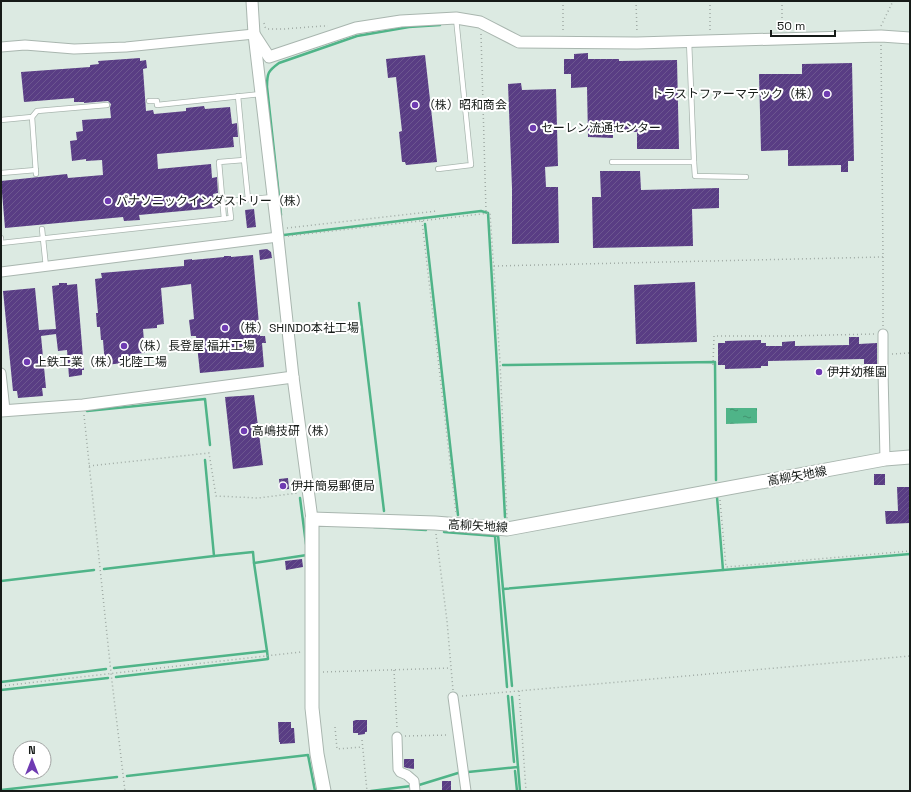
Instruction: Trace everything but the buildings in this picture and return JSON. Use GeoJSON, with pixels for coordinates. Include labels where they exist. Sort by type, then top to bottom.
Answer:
{"type":"FeatureCollection","features":[{"type":"Feature","properties":{"kind":"main road","name":"高柳矢地線"},"geometry":{"type":"LineString","coordinates":[[312,519],[435,523],[507,529],[885,459],[910,457]]}},
{"type":"Feature","properties":{"kind":"main road"},"geometry":{"type":"LineString","coordinates":[[312,519],[312,708],[317,754],[324,791]]}},
{"type":"Feature","properties":{"kind":"street"},"geometry":{"type":"LineString","coordinates":[[252,1],[254,34],[293,377],[312,519]]}},
{"type":"Feature","properties":{"kind":"street"},"geometry":{"type":"LineString","coordinates":[[254,34],[269,57],[356,28],[401,21],[456,18],[480,22],[519,42],[637,43],[881,36],[910,38]]}},
{"type":"Feature","properties":{"kind":"street"},"geometry":{"type":"LineString","coordinates":[[1,47],[25,45],[74,49],[126,48],[254,34]]}},
{"type":"Feature","properties":{"kind":"street"},"geometry":{"type":"LineString","coordinates":[[1,272],[46,267],[277,233]]}},
{"type":"Feature","properties":{"kind":"street"},"geometry":{"type":"LineString","coordinates":[[883,334],[885,459]]}},
{"type":"Feature","properties":{"kind":"street"},"geometry":{"type":"LineString","coordinates":[[1,373],[3,411],[83,405],[293,377]]}},
{"type":"Feature","properties":{"kind":"street"},"geometry":{"type":"LineString","coordinates":[[453,697],[466,791]]}},
{"type":"Feature","properties":{"kind":"street"},"geometry":{"type":"LineString","coordinates":[[397,736],[398,769],[414,781],[415,791]]}},
{"type":"Feature","properties":{"kind":"lane"},"geometry":{"type":"LineString","coordinates":[[438,169],[471,165],[456,18]]}},
{"type":"Feature","properties":{"kind":"lane"},"geometry":{"type":"LineString","coordinates":[[689,41],[695,176],[746,177]]}},
{"type":"Feature","properties":{"kind":"lane"},"geometry":{"type":"LineString","coordinates":[[149,101],[157,100],[157,105],[261,94]]}},
{"type":"Feature","properties":{"kind":"lane"},"geometry":{"type":"LineString","coordinates":[[238,96],[248,200]]}},
{"type":"Feature","properties":{"kind":"lane"},"geometry":{"type":"LineString","coordinates":[[1,173],[36,172],[32,117],[37,111],[107,105]]}},
{"type":"Feature","properties":{"kind":"lane"},"geometry":{"type":"LineString","coordinates":[[1,120],[32,117]]}},
{"type":"Feature","properties":{"kind":"lane"},"geometry":{"type":"LineString","coordinates":[[224,219],[219,162],[244,160]]}},
{"type":"Feature","properties":{"kind":"lane"},"geometry":{"type":"LineString","coordinates":[[612,162],[694,162]]}},
{"type":"Feature","properties":{"kind":"lane"},"geometry":{"type":"LineString","coordinates":[[1,238],[2,244],[231,218],[229,201],[273,197]]}},
{"type":"Feature","properties":{"kind":"lane"},"geometry":{"type":"LineString","coordinates":[[42,229],[46,267]]}},
{"type":"Feature","properties":{"kind":"path"},"geometry":{"type":"LineString","coordinates":[[563,1],[563,43]]}},
{"type":"Feature","properties":{"kind":"path"},"geometry":{"type":"LineString","coordinates":[[636,1],[637,43]]}},
{"type":"Feature","properties":{"kind":"path"},"geometry":{"type":"LineString","coordinates":[[710,1],[710,41]]}},
{"type":"Feature","properties":{"kind":"path"},"geometry":{"type":"LineString","coordinates":[[782,1],[782,39]]}},
{"type":"Feature","properties":{"kind":"path"},"geometry":{"type":"LineString","coordinates":[[713,365],[714,336],[883,334],[884,258],[881,26],[892,1]]}},
{"type":"Feature","properties":{"kind":"path"},"geometry":{"type":"LineString","coordinates":[[263,22],[267,29],[329,26]]}},
{"type":"Feature","properties":{"kind":"path"},"geometry":{"type":"LineString","coordinates":[[480,22],[486,211]]}},
{"type":"Feature","properties":{"kind":"path"},"geometry":{"type":"LineString","coordinates":[[277,233],[437,211]]}},
{"type":"Feature","properties":{"kind":"path"},"geometry":{"type":"LineString","coordinates":[[277,233],[422,221],[490,213],[500,362],[507,529]]}},
{"type":"Feature","properties":{"kind":"path"},"geometry":{"type":"LineString","coordinates":[[422,221],[457,525]]}},
{"type":"Feature","properties":{"kind":"path"},"geometry":{"type":"LineString","coordinates":[[494,266],[884,258]]}},
{"type":"Feature","properties":{"kind":"path"},"geometry":{"type":"LineString","coordinates":[[883,354],[910,353]]}},
{"type":"Feature","properties":{"kind":"path"},"geometry":{"type":"LineString","coordinates":[[83,405],[125,791]]}},
{"type":"Feature","properties":{"kind":"path"},"geometry":{"type":"LineString","coordinates":[[89,466],[209,454],[216,496],[258,498],[309,492]]}},
{"type":"Feature","properties":{"kind":"path"},"geometry":{"type":"LineString","coordinates":[[719,490],[726,567],[910,551]]}},
{"type":"Feature","properties":{"kind":"path"},"geometry":{"type":"LineString","coordinates":[[435,523],[447,621],[453,697],[910,656]]}},
{"type":"Feature","properties":{"kind":"path"},"geometry":{"type":"LineString","coordinates":[[1,686],[312,651]]}},
{"type":"Feature","properties":{"kind":"path"},"geometry":{"type":"LineString","coordinates":[[312,673],[451,668]]}},
{"type":"Feature","properties":{"kind":"path"},"geometry":{"type":"LineString","coordinates":[[394,670],[397,736],[458,735]]}},
{"type":"Feature","properties":{"kind":"path"},"geometry":{"type":"LineString","coordinates":[[519,691],[526,791]]}},
{"type":"Feature","properties":{"kind":"path"},"geometry":{"type":"LineString","coordinates":[[335,727],[337,749],[362,747]]}},
{"type":"Feature","properties":{"kind":"path"},"geometry":{"type":"LineString","coordinates":[[362,740],[367,791]]}},
{"type":"Feature","properties":{"kind":"water"},"geometry":{"type":"Polygon","coordinates":[[[726,408],[757,408],[757,423],[726,424],[726,408]]]}},
{"type":"Feature","properties":{"kind":"waterway"},"geometry":{"type":"LineString","coordinates":[[281,215],[267,87],[267,78],[270,70],[279,63],[357,36],[409,27],[440,25]]}},
{"type":"Feature","properties":{"kind":"waterway"},"geometry":{"type":"LineString","coordinates":[[424,218],[481,211],[488,213],[505,517]]}},
{"type":"Feature","properties":{"kind":"waterway"},"geometry":{"type":"LineString","coordinates":[[284,235],[424,218]]}},
{"type":"Feature","properties":{"kind":"waterway"},"geometry":{"type":"LineString","coordinates":[[425,224],[458,515]]}},
{"type":"Feature","properties":{"kind":"waterway"},"geometry":{"type":"LineString","coordinates":[[359,303],[384,511]]}},
{"type":"Feature","properties":{"kind":"waterway"},"geometry":{"type":"LineString","coordinates":[[503,365],[715,362],[716,480]]}},
{"type":"Feature","properties":{"kind":"waterway"},"geometry":{"type":"LineString","coordinates":[[87,411],[205,399],[210,445]]}},
{"type":"Feature","properties":{"kind":"waterway"},"geometry":{"type":"LineString","coordinates":[[104,569],[214,556],[205,460]]}},
{"type":"Feature","properties":{"kind":"waterway"},"geometry":{"type":"LineString","coordinates":[[717,497],[723,570]]}},
{"type":"Feature","properties":{"kind":"waterway"},"geometry":{"type":"LineString","coordinates":[[300,498],[306,544]]}},
{"type":"Feature","properties":{"kind":"waterway"},"geometry":{"type":"LineString","coordinates":[[374,527],[426,530]]}},
{"type":"Feature","properties":{"kind":"waterway"},"geometry":{"type":"LineString","coordinates":[[444,532],[498,535],[512,686]]}},
{"type":"Feature","properties":{"kind":"waterway"},"geometry":{"type":"LineString","coordinates":[[495,536],[507,687]]}},
{"type":"Feature","properties":{"kind":"waterway"},"geometry":{"type":"LineString","coordinates":[[214,556],[253,552],[254,563],[307,555]]}},
{"type":"Feature","properties":{"kind":"waterway"},"geometry":{"type":"LineString","coordinates":[[503,589],[910,554]]}},
{"type":"Feature","properties":{"kind":"waterway"},"geometry":{"type":"LineString","coordinates":[[114,668],[267,651],[254,563]]}},
{"type":"Feature","properties":{"kind":"waterway"},"geometry":{"type":"LineString","coordinates":[[1,581],[94,570]]}},
{"type":"Feature","properties":{"kind":"waterway"},"geometry":{"type":"LineString","coordinates":[[116,677],[268,659],[267,651]]}},
{"type":"Feature","properties":{"kind":"waterway"},"geometry":{"type":"LineString","coordinates":[[1,682],[106,669]]}},
{"type":"Feature","properties":{"kind":"waterway"},"geometry":{"type":"LineString","coordinates":[[1,690],[108,678]]}},
{"type":"Feature","properties":{"kind":"waterway"},"geometry":{"type":"LineString","coordinates":[[508,696],[514,762]]}},
{"type":"Feature","properties":{"kind":"waterway"},"geometry":{"type":"LineString","coordinates":[[512,697],[518,767]]}},
{"type":"Feature","properties":{"kind":"waterway"},"geometry":{"type":"LineString","coordinates":[[127,776],[308,755],[315,791]]}},
{"type":"Feature","properties":{"kind":"waterway"},"geometry":{"type":"LineString","coordinates":[[468,772],[518,767],[520,791]]}},
{"type":"Feature","properties":{"kind":"waterway"},"geometry":{"type":"LineString","coordinates":[[515,771],[517,791]]}},
{"type":"Feature","properties":{"kind":"waterway"},"geometry":{"type":"LineString","coordinates":[[419,785],[458,773]]}},
{"type":"Feature","properties":{"kind":"waterway"},"geometry":{"type":"LineString","coordinates":[[1,790],[117,777]]}},
{"type":"Feature","properties":{"kind":"waterway"},"geometry":{"type":"LineString","coordinates":[[371,791],[411,786]]}},
{"type":"Feature","properties":{"kind":"place","name":"トラストファーマテック（株）"},"geometry":{"type":"Point","coordinates":[827,94]}},
{"type":"Feature","properties":{"kind":"place","name":"（株）昭和商会"},"geometry":{"type":"Point","coordinates":[415,105]}},
{"type":"Feature","properties":{"kind":"place","name":"セーレン流通センター"},"geometry":{"type":"Point","coordinates":[533,128]}},
{"type":"Feature","properties":{"kind":"place","name":"パナソニックインダストリー（株）"},"geometry":{"type":"Point","coordinates":[108,201]}},
{"type":"Feature","properties":{"kind":"place","name":"（株）SHINDO本社工場"},"geometry":{"type":"Point","coordinates":[225,328]}},
{"type":"Feature","properties":{"kind":"place","name":"（株）長登屋 福井工場"},"geometry":{"type":"Point","coordinates":[124,346]}},
{"type":"Feature","properties":{"kind":"place","name":"上鉄工業（株）北陸工場"},"geometry":{"type":"Point","coordinates":[27,362]}},
{"type":"Feature","properties":{"kind":"place","name":"伊井幼稚園"},"geometry":{"type":"Point","coordinates":[819,372]}},
{"type":"Feature","properties":{"kind":"place","name":"高嶋技研（株）"},"geometry":{"type":"Point","coordinates":[244,431]}},
{"type":"Feature","properties":{"kind":"place","name":"伊井簡易郵便局"},"geometry":{"type":"Point","coordinates":[283,486]}}]}
